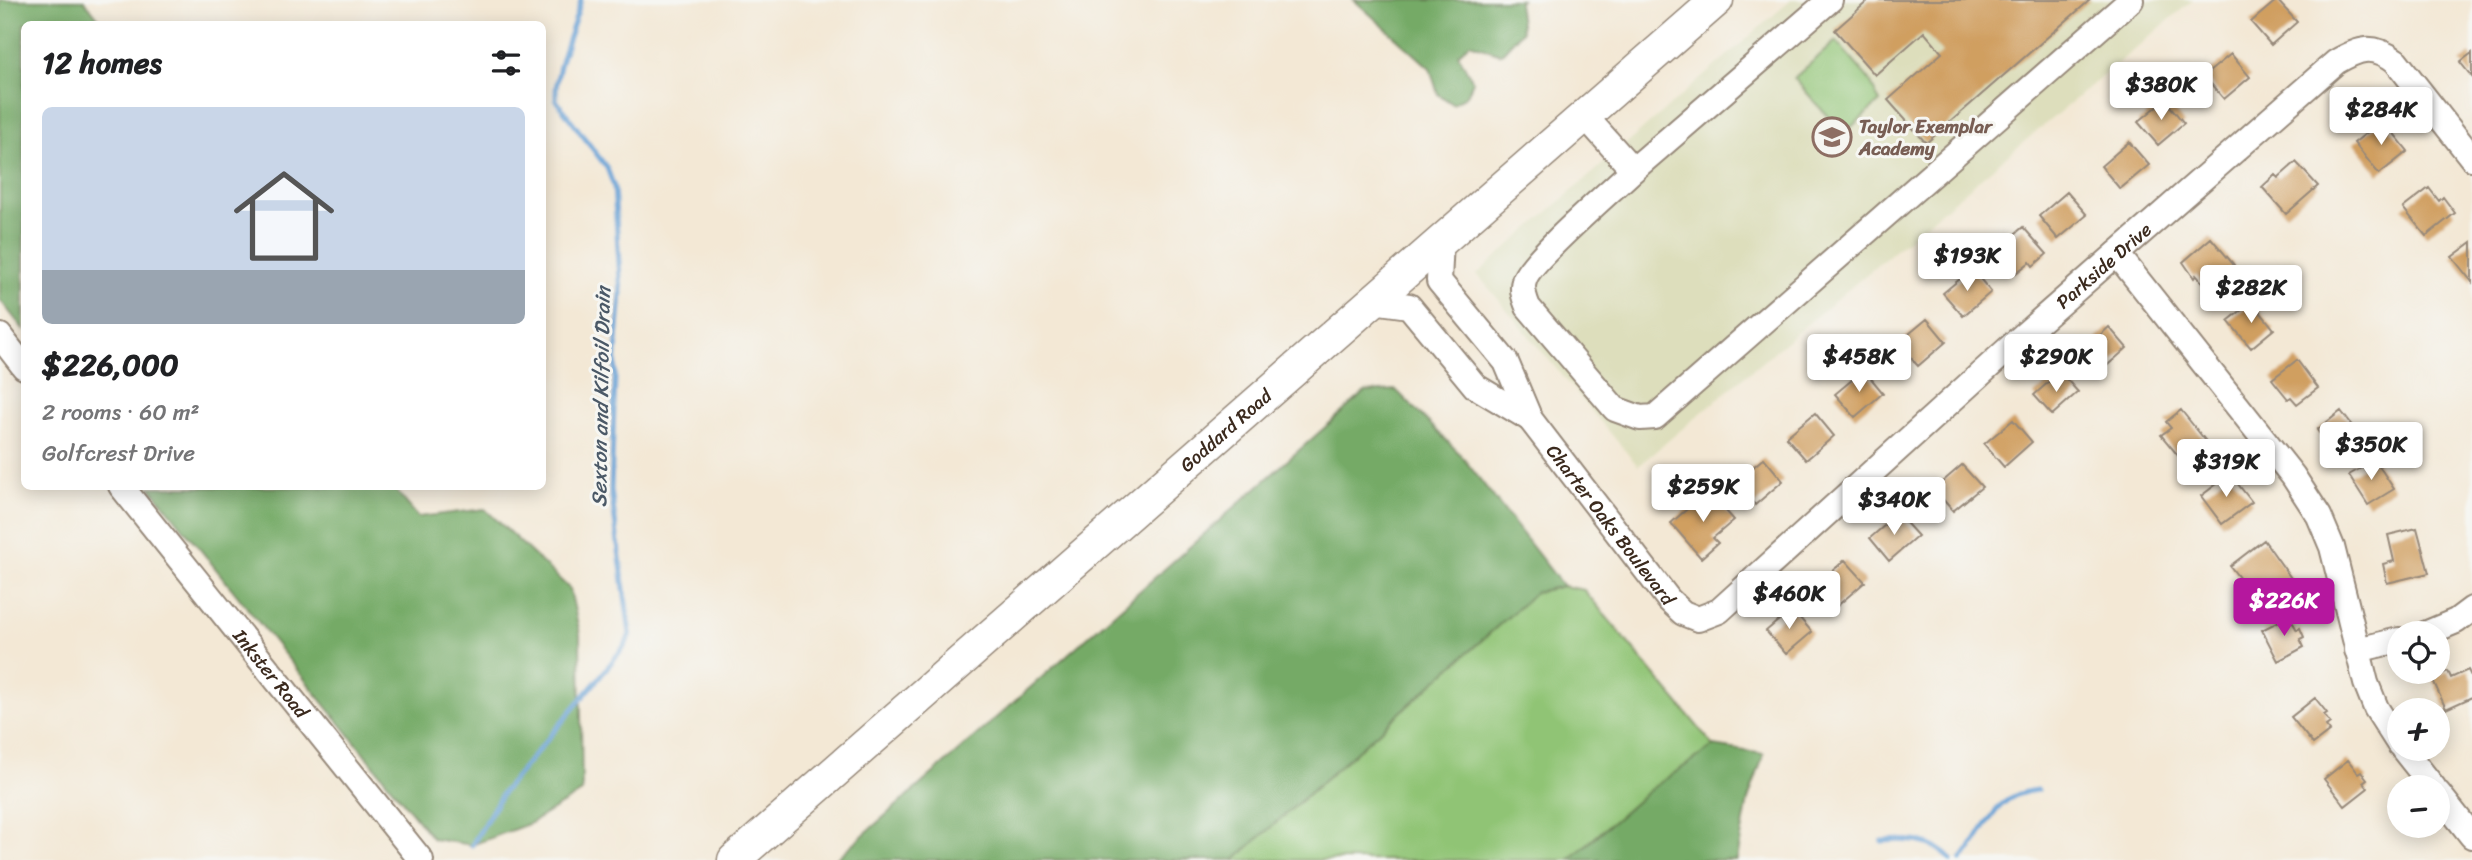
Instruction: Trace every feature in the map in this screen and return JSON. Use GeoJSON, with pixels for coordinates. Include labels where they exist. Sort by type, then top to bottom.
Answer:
{"type":"FeatureCollection","features":[{"type":"Feature","properties":{"kind":"main road","name":"Goddard Road"},"geometry":{"type":"LineString","coordinates":[[734,860],[1717,0]]}},
{"type":"Feature","properties":{"kind":"street"},"geometry":{"type":"LineString","coordinates":[[1830,0],[1633,170],[1538,260],[1524,279],[1523,294],[1528,307],[1615,410],[1640,418],[1655,416],[2131,0]]}},
{"type":"Feature","properties":{"kind":"street","name":"Parkside Drive"},"geometry":{"type":"LineString","coordinates":[[1698,619],[1719,611],[2017,341],[2336,62],[2364,49],[2386,53],[2396,61],[2472,158]]}},
{"type":"Feature","properties":{"kind":"street"},"geometry":{"type":"LineString","coordinates":[[1585,116],[1633,170]]}},
{"type":"Feature","properties":{"kind":"street","name":"Charter Oaks Boulevard"},"geometry":{"type":"LineString","coordinates":[[1441,242],[1439,281],[1507,362],[1530,419],[1669,600],[1684,613],[1698,619]]}},
{"type":"Feature","properties":{"kind":"street"},"geometry":{"type":"LineString","coordinates":[[2117,254],[2307,496],[2319,516],[2332,548],[2365,683],[2387,725]]}},
{"type":"Feature","properties":{"kind":"street","name":"Charter Oaks Boulevard"},"geometry":{"type":"LineString","coordinates":[[1373,301],[1409,306],[1475,386],[1530,419]]}},
{"type":"Feature","properties":{"kind":"street"},"geometry":{"type":"LineString","coordinates":[[0,336],[21,363]]}},
{"type":"Feature","properties":{"kind":"street","name":"Inkster Road"},"geometry":{"type":"LineString","coordinates":[[124,490],[421,860]]}},
{"type":"Feature","properties":{"kind":"street"},"geometry":{"type":"LineString","coordinates":[[2450,624],[2472,609]]}},
{"type":"Feature","properties":{"kind":"street"},"geometry":{"type":"LineString","coordinates":[[2357,650],[2387,643]]}},
{"type":"Feature","properties":{"kind":"street"},"geometry":{"type":"LineString","coordinates":[[2413,761],[2424,775]]}},
{"type":"Feature","properties":{"kind":"street"},"geometry":{"type":"LineString","coordinates":[[2450,808],[2472,836]]}},
{"type":"Feature","properties":{"kind":"shaded area","name":"Taylor Exemplar Academy"},"geometry":{"type":"Polygon","coordinates":[[[1791,0],[2193,0],[1638,466],[1477,274],[1791,0]]]}},
{"type":"Feature","properties":{"kind":"green space"},"geometry":{"type":"Polygon","coordinates":[[[0,0],[84,0],[101,21],[21,21],[21,326],[0,300],[0,0]]]}},
{"type":"Feature","properties":{"kind":"green space"},"geometry":{"type":"Polygon","coordinates":[[[1354,0],[1521,0],[1518,3],[1522,31],[1501,54],[1470,43],[1458,54],[1473,82],[1467,95],[1453,104],[1438,94],[1430,68],[1354,0]]]}},
{"type":"Feature","properties":{"kind":"green space"},"geometry":{"type":"Polygon","coordinates":[[[1836,41],[1869,79],[1880,102],[1843,134],[1794,78],[1836,41]]]}},
{"type":"Feature","properties":{"kind":"green space"},"geometry":{"type":"Polygon","coordinates":[[[1396,390],[1460,454],[1563,586],[1536,592],[1234,860],[835,860],[1365,392],[1396,390]]]}},
{"type":"Feature","properties":{"kind":"green space"},"geometry":{"type":"Polygon","coordinates":[[[152,490],[396,490],[418,517],[485,509],[570,589],[580,634],[582,792],[531,823],[472,845],[433,839],[152,490]]]}},
{"type":"Feature","properties":{"kind":"green space"},"geometry":{"type":"Polygon","coordinates":[[[1563,586],[1584,590],[1714,746],[1651,789],[1569,860],[1234,860],[1536,592],[1563,586]]]}},
{"type":"Feature","properties":{"kind":"green space"},"geometry":{"type":"Polygon","coordinates":[[[1714,746],[1764,754],[1748,800],[1737,860],[1569,860],[1651,789],[1714,746]]]}},
{"type":"Feature","properties":{"kind":"building"},"geometry":{"type":"Polygon","coordinates":[[[1869,0],[2090,0],[1926,143],[1888,100],[1942,53],[1924,32],[1875,75],[1835,30],[1869,0]]]}},
{"type":"Feature","properties":{"kind":"building"},"geometry":{"type":"Polygon","coordinates":[[[2277,0],[2297,22],[2271,45],[2251,22],[2277,0]]]}},
{"type":"Feature","properties":{"kind":"building"},"geometry":{"type":"Polygon","coordinates":[[[2472,53],[2472,77],[2460,62],[2472,53]]]}},
{"type":"Feature","properties":{"kind":"building"},"geometry":{"type":"Polygon","coordinates":[[[2231,54],[2250,77],[2224,99],[2204,76],[2231,54]]]}},
{"type":"Feature","properties":{"kind":"building"},"geometry":{"type":"Polygon","coordinates":[[[2165,100],[2184,123],[2158,145],[2138,122],[2165,100]]]}},
{"type":"Feature","properties":{"kind":"building"},"geometry":{"type":"Polygon","coordinates":[[[2383,120],[2408,151],[2379,174],[2354,143],[2383,120]]]}},
{"type":"Feature","properties":{"kind":"building"},"geometry":{"type":"Polygon","coordinates":[[[2129,142],[2149,165],[2120,189],[2101,166],[2129,142]]]}},
{"type":"Feature","properties":{"kind":"building"},"geometry":{"type":"Polygon","coordinates":[[[2296,162],[2318,186],[2286,214],[2262,187],[2275,175],[2278,178],[2296,162]]]}},
{"type":"Feature","properties":{"kind":"building"},"geometry":{"type":"Polygon","coordinates":[[[2429,188],[2439,201],[2443,197],[2455,213],[2426,236],[2403,208],[2429,188]]]}},
{"type":"Feature","properties":{"kind":"building"},"geometry":{"type":"Polygon","coordinates":[[[2067,192],[2087,215],[2058,239],[2039,216],[2067,192]]]}},
{"type":"Feature","properties":{"kind":"building"},"geometry":{"type":"Polygon","coordinates":[[[2023,227],[2047,254],[2033,266],[2030,262],[2016,273],[1996,250],[2023,227]]]}},
{"type":"Feature","properties":{"kind":"building"},"geometry":{"type":"Polygon","coordinates":[[[2211,238],[2234,265],[2207,288],[2196,275],[2194,278],[2183,262],[2211,238]]]}},
{"type":"Feature","properties":{"kind":"building"},"geometry":{"type":"Polygon","coordinates":[[[2472,242],[2472,282],[2452,257],[2472,242]]]}},
{"type":"Feature","properties":{"kind":"building"},"geometry":{"type":"Polygon","coordinates":[[[1972,269],[1991,292],[1963,316],[1943,293],[1972,269]]]}},
{"type":"Feature","properties":{"kind":"building"},"geometry":{"type":"Polygon","coordinates":[[[2252,302],[2274,329],[2251,348],[2228,321],[2252,302]]]}},
{"type":"Feature","properties":{"kind":"building"},"geometry":{"type":"Polygon","coordinates":[[[1927,319],[1946,342],[1918,366],[1898,343],[1927,319]]]}},
{"type":"Feature","properties":{"kind":"building"},"geometry":{"type":"Polygon","coordinates":[[[2109,327],[2127,348],[2102,370],[2084,350],[2109,327]]]}},
{"type":"Feature","properties":{"kind":"building"},"geometry":{"type":"Polygon","coordinates":[[[2297,360],[2318,388],[2297,404],[2291,397],[2288,399],[2272,379],[2297,360]]]}},
{"type":"Feature","properties":{"kind":"building"},"geometry":{"type":"Polygon","coordinates":[[[1864,370],[1883,393],[1855,417],[1835,394],[1864,370]]]}},
{"type":"Feature","properties":{"kind":"building"},"geometry":{"type":"Polygon","coordinates":[[[2060,372],[2078,392],[2052,415],[2034,395],[2060,372]]]}},
{"type":"Feature","properties":{"kind":"building"},"geometry":{"type":"Polygon","coordinates":[[[2181,410],[2209,445],[2185,464],[2161,435],[2171,428],[2166,422],[2181,410]]]}},
{"type":"Feature","properties":{"kind":"building"},"geometry":{"type":"Polygon","coordinates":[[[2341,411],[2362,439],[2339,457],[2335,451],[2331,454],[2324,446],[2327,443],[2317,430],[2341,411]]]}},
{"type":"Feature","properties":{"kind":"building"},"geometry":{"type":"Polygon","coordinates":[[[1815,413],[1834,436],[1806,460],[1786,437],[1815,413]]]}},
{"type":"Feature","properties":{"kind":"building"},"geometry":{"type":"Polygon","coordinates":[[[2013,420],[2032,442],[2004,467],[1984,444],[2013,420]]]}},
{"type":"Feature","properties":{"kind":"building"},"geometry":{"type":"Polygon","coordinates":[[[1764,458],[1783,481],[1755,505],[1735,482],[1764,458]]]}},
{"type":"Feature","properties":{"kind":"building"},"geometry":{"type":"Polygon","coordinates":[[[2375,460],[2394,489],[2368,505],[2349,475],[2375,460]]]}},
{"type":"Feature","properties":{"kind":"building"},"geometry":{"type":"Polygon","coordinates":[[[1962,465],[1982,487],[1953,511],[1934,489],[1962,465]]]}},
{"type":"Feature","properties":{"kind":"building"},"geometry":{"type":"Polygon","coordinates":[[[2230,474],[2252,502],[2222,524],[2201,496],[2230,474]]]}},
{"type":"Feature","properties":{"kind":"building"},"geometry":{"type":"Polygon","coordinates":[[[1708,491],[1734,520],[1713,538],[1718,543],[1701,558],[1671,523],[1708,491]]]}},
{"type":"Feature","properties":{"kind":"building"},"geometry":{"type":"Polygon","coordinates":[[[1898,514],[1918,536],[1889,561],[1870,538],[1898,514]]]}},
{"type":"Feature","properties":{"kind":"building"},"geometry":{"type":"Polygon","coordinates":[[[2417,528],[2429,573],[2387,583],[2383,564],[2394,561],[2388,535],[2417,528]]]}},
{"type":"Feature","properties":{"kind":"building"},"geometry":{"type":"Polygon","coordinates":[[[2264,540],[2293,581],[2261,606],[2230,566],[2264,540]]]}},
{"type":"Feature","properties":{"kind":"building"},"geometry":{"type":"Polygon","coordinates":[[[1845,560],[1865,582],[1836,607],[1817,584],[1845,560]]]}},
{"type":"Feature","properties":{"kind":"building"},"geometry":{"type":"Polygon","coordinates":[[[1792,609],[1812,632],[1786,654],[1766,631],[1792,609]]]}},
{"type":"Feature","properties":{"kind":"building"},"geometry":{"type":"Polygon","coordinates":[[[2289,616],[2297,630],[2300,628],[2304,637],[2300,639],[2304,647],[2278,661],[2262,630],[2289,616]]]}},
{"type":"Feature","properties":{"kind":"building"},"geometry":{"type":"Polygon","coordinates":[[[2468,670],[2472,678],[2472,697],[2450,707],[2450,698],[2441,698],[2435,684],[2450,684],[2450,676],[2451,678],[2468,670]]]}},
{"type":"Feature","properties":{"kind":"building"},"geometry":{"type":"Polygon","coordinates":[[[2315,698],[2327,713],[2324,715],[2330,723],[2326,726],[2330,731],[2313,744],[2291,717],[2315,698]]]}},
{"type":"Feature","properties":{"kind":"building"},"geometry":{"type":"Polygon","coordinates":[[[2348,760],[2358,773],[2361,771],[2367,779],[2363,782],[2368,788],[2345,806],[2324,779],[2348,760]]]}},
{"type":"Feature","properties":{"kind":"waterway","name":"Sexton and Kilfoil Drain"},"geometry":{"type":"LineString","coordinates":[[472,845],[503,792],[599,678],[626,644],[630,634],[611,490],[621,294],[614,187],[607,168],[556,100],[561,62],[581,0]]}},
{"type":"Feature","properties":{"kind":"waterway"},"geometry":{"type":"LineString","coordinates":[[1961,860],[1999,807],[2022,793],[2038,790]]}},
{"type":"Feature","properties":{"kind":"waterway"},"geometry":{"type":"LineString","coordinates":[[1882,841],[1901,840],[1928,844],[1951,860]]}},
{"type":"Feature","properties":{"kind":"place","name":"Taylor Exemplar Academy"},"geometry":{"type":"Point","coordinates":[1832,137]}}]}
